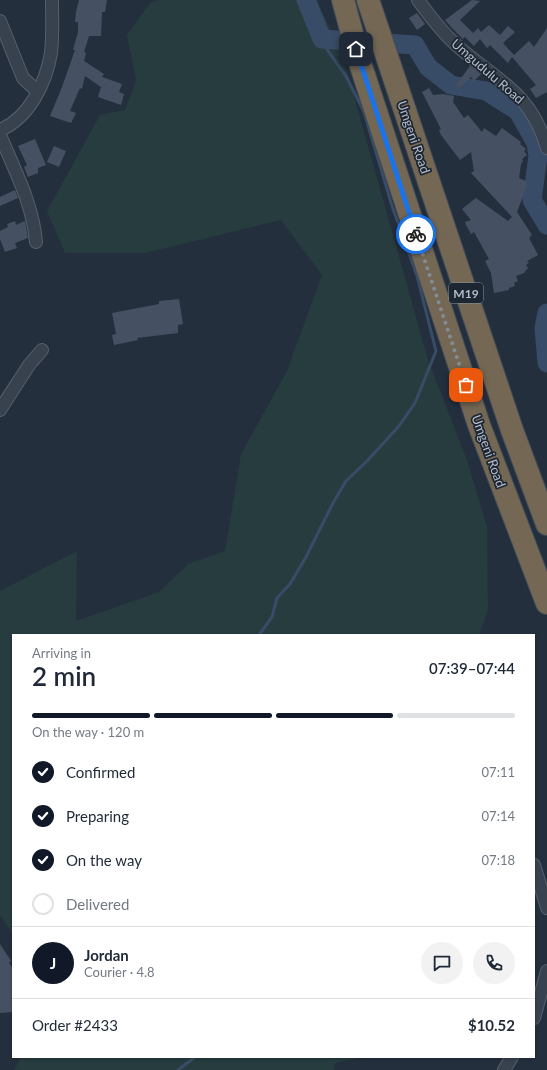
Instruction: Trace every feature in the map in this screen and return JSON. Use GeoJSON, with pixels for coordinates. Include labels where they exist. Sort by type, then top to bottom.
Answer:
{"type":"FeatureCollection","features":[{"type":"Feature","properties":{"kind":"highway","name":"Umgeni Road"},"geometry":{"type":"LineString","coordinates":[[343,0],[360,63],[479,425],[547,603]]}},
{"type":"Feature","properties":{"kind":"highway","name":"Umgeni Road"},"geometry":{"type":"LineString","coordinates":[[368,0],[512,430],[547,524]]}},
{"type":"Feature","properties":{"kind":"street"},"geometry":{"type":"LineString","coordinates":[[0,130],[23,116],[37,91],[46,70],[51,55],[52,0]]}},
{"type":"Feature","properties":{"kind":"street","name":"Umgudulu Road"},"geometry":{"type":"LineString","coordinates":[[418,0],[449,38],[518,94],[528,106],[541,128],[547,148]]}},
{"type":"Feature","properties":{"kind":"street"},"geometry":{"type":"LineString","coordinates":[[0,21],[23,78],[37,91]]}},
{"type":"Feature","properties":{"kind":"street"},"geometry":{"type":"LineString","coordinates":[[0,135],[30,208],[34,221],[36,242]]}},
{"type":"Feature","properties":{"kind":"street"},"geometry":{"type":"LineString","coordinates":[[0,410],[29,365],[42,350]]}},
{"type":"Feature","properties":{"kind":"street"},"geometry":{"type":"LineString","coordinates":[[535,868],[547,908]]}},
{"type":"Feature","properties":{"kind":"street"},"geometry":{"type":"LineString","coordinates":[[535,1014],[547,971]]}},
{"type":"Feature","properties":{"kind":"street"},"geometry":{"type":"LineString","coordinates":[[504,1070],[511,1058]]}},
{"type":"Feature","properties":{"kind":"green space"},"geometry":{"type":"Polygon","coordinates":[[[158,0],[317,0],[344,60],[428,360],[467,460],[487,527],[488,610],[479,634],[12,634],[12,933],[0,915],[0,591],[77,551],[76,621],[159,592],[188,564],[225,551],[241,454],[287,371],[322,275],[281,220],[145,253],[65,253],[47,211],[100,115],[125,110],[136,81],[127,35],[150,3],[158,0]]]}},
{"type":"Feature","properties":{"kind":"green space"},"geometry":{"type":"Polygon","coordinates":[[[20,1058],[359,1058],[335,1063],[334,1070],[14,1070],[20,1058]]]}},
{"type":"Feature","properties":{"kind":"building"},"geometry":{"type":"Polygon","coordinates":[[[79,0],[107,0],[105,12],[102,12],[101,36],[89,36],[84,52],[86,53],[84,61],[104,74],[102,77],[122,84],[119,92],[124,94],[121,105],[98,97],[101,87],[85,76],[82,89],[80,88],[70,111],[76,113],[71,123],[50,116],[75,50],[73,50],[78,32],[78,22],[75,22],[79,0]]]}},
{"type":"Feature","properties":{"kind":"building"},"geometry":{"type":"Polygon","coordinates":[[[472,0],[480,1],[460,20],[473,33],[478,28],[481,32],[489,25],[500,35],[508,26],[515,32],[503,43],[514,55],[529,41],[534,47],[547,28],[547,92],[536,98],[530,89],[536,85],[512,57],[508,63],[490,45],[487,48],[480,39],[474,46],[465,37],[463,39],[445,20],[472,0]]]}},
{"type":"Feature","properties":{"kind":"building"},"geometry":{"type":"Polygon","coordinates":[[[417,13],[425,24],[417,30],[409,18],[417,13]]]}},
{"type":"Feature","properties":{"kind":"building"},"geometry":{"type":"Polygon","coordinates":[[[470,66],[481,74],[474,81],[471,77],[460,88],[456,85],[470,66]]]}},
{"type":"Feature","properties":{"kind":"building"},"geometry":{"type":"Polygon","coordinates":[[[429,88],[433,95],[443,94],[454,96],[453,102],[464,118],[468,115],[482,132],[484,128],[496,136],[502,128],[521,142],[520,144],[526,149],[524,151],[527,155],[522,159],[523,161],[521,164],[519,178],[526,181],[527,186],[517,212],[532,235],[529,238],[538,255],[527,261],[529,263],[526,265],[528,268],[524,273],[516,276],[518,281],[514,283],[515,286],[509,288],[509,290],[494,293],[491,273],[485,261],[489,259],[474,232],[471,234],[466,225],[465,222],[471,220],[462,209],[476,198],[508,221],[512,217],[471,173],[474,171],[471,152],[460,160],[441,135],[439,130],[441,129],[422,92],[429,88]]]}},
{"type":"Feature","properties":{"kind":"building"},"geometry":{"type":"Polygon","coordinates":[[[35,139],[46,165],[38,168],[38,173],[28,177],[24,167],[27,165],[18,146],[35,139]]]}},
{"type":"Feature","properties":{"kind":"building"},"geometry":{"type":"Polygon","coordinates":[[[54,146],[66,151],[59,167],[47,162],[54,146]]]}},
{"type":"Feature","properties":{"kind":"building"},"geometry":{"type":"Polygon","coordinates":[[[15,190],[18,198],[0,206],[0,197],[15,190]]]}},
{"type":"Feature","properties":{"kind":"building"},"geometry":{"type":"Polygon","coordinates":[[[15,221],[16,225],[25,221],[28,238],[15,243],[17,248],[5,252],[0,239],[0,231],[8,227],[7,224],[15,221]]]}},
{"type":"Feature","properties":{"kind":"building"},"geometry":{"type":"Polygon","coordinates":[[[179,299],[183,324],[178,325],[178,333],[137,338],[138,340],[114,345],[112,335],[116,334],[112,313],[159,304],[159,301],[179,299]]]}},
{"type":"Feature","properties":{"kind":"building"},"geometry":{"type":"Polygon","coordinates":[[[0,944],[11,961],[9,963],[12,967],[12,1012],[0,1013],[0,944]]]}},
{"type":"Feature","properties":{"kind":"waterway"},"geometry":{"type":"LineString","coordinates":[[306,0],[322,39],[415,45],[428,67],[451,85],[486,91],[518,111],[536,143],[538,156],[532,200],[547,225]]}},
{"type":"Feature","properties":{"kind":"waterway"},"geometry":{"type":"LineString","coordinates":[[260,634],[272,617],[277,598],[290,584],[306,557],[333,503],[346,481],[367,461],[399,426],[415,403],[436,351],[417,276],[392,206],[364,112],[346,76],[328,51],[322,39]]}},
{"type":"Feature","properties":{"kind":"waterway"},"geometry":{"type":"LineString","coordinates":[[547,313],[544,328],[547,363]]}},
{"type":"Feature","properties":{"kind":"waterway"},"geometry":{"type":"LineString","coordinates":[[178,1070],[194,1058]]}},
{"type":"Feature","properties":{"kind":"way so far"},"geometry":{"type":"LineString","coordinates":[[416,234],[466,385]]}},
{"type":"Feature","properties":{"kind":"route"},"geometry":{"type":"LineString","coordinates":[[356,49],[416,234]]}}]}
